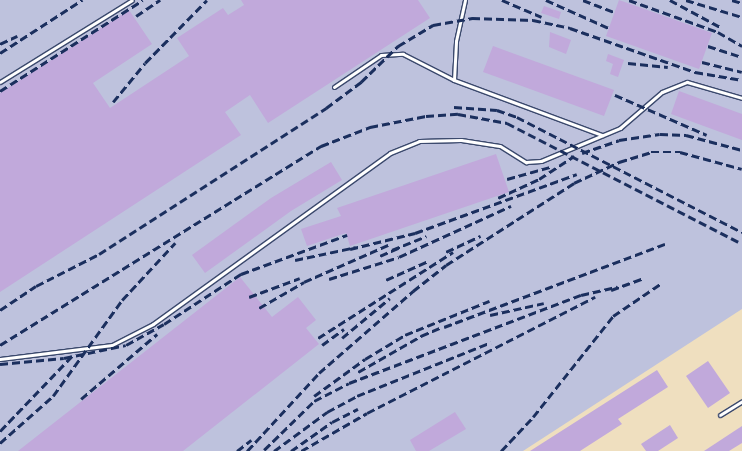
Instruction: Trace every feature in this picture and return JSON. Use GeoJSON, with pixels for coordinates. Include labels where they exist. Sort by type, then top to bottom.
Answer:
{"type":"FeatureCollection","features":[{"type":"Feature","properties":{"kind":"lane"},"geometry":{"type":"LineString","coordinates":[[0,82],[132,0]]}},
{"type":"Feature","properties":{"kind":"lane"},"geometry":{"type":"LineString","coordinates":[[454,80],[456,41],[465,0]]}},
{"type":"Feature","properties":{"kind":"lane"},"geometry":{"type":"LineString","coordinates":[[334,87],[380,55],[403,54],[454,80],[602,136]]}},
{"type":"Feature","properties":{"kind":"lane"},"geometry":{"type":"LineString","coordinates":[[0,360],[112,345],[153,324],[390,153],[419,141],[461,140],[500,146],[526,162],[541,161],[620,128],[662,92],[687,82],[742,98]]}},
{"type":"Feature","properties":{"kind":"lane"},"geometry":{"type":"LineString","coordinates":[[720,415],[742,400]]}},
{"type":"Feature","properties":{"kind":"shaded area"},"geometry":{"type":"Polygon","coordinates":[[[0,0],[742,0],[742,309],[523,451],[0,451],[0,0]]]}},
{"type":"Feature","properties":{"kind":"building"},"geometry":{"type":"Polygon","coordinates":[[[241,0],[418,0],[430,18],[268,123],[250,95],[225,112],[241,135],[0,292],[0,93],[129,10],[152,44],[93,83],[110,108],[189,56],[177,38],[223,8],[228,15],[244,5],[241,0]]]}},
{"type":"Feature","properties":{"kind":"building"},"geometry":{"type":"Polygon","coordinates":[[[619,0],[712,33],[699,69],[606,36],[619,0]]]}},
{"type":"Feature","properties":{"kind":"building"},"geometry":{"type":"Polygon","coordinates":[[[544,6],[561,12],[559,19],[541,13],[544,6]]]}},
{"type":"Feature","properties":{"kind":"building"},"geometry":{"type":"Polygon","coordinates":[[[550,32],[571,40],[566,54],[549,47],[550,32]]]}},
{"type":"Feature","properties":{"kind":"building"},"geometry":{"type":"Polygon","coordinates":[[[493,46],[614,90],[604,116],[483,72],[493,46]]]}},
{"type":"Feature","properties":{"kind":"building"},"geometry":{"type":"Polygon","coordinates":[[[608,54],[624,60],[618,77],[610,74],[613,64],[606,61],[608,54]]]}},
{"type":"Feature","properties":{"kind":"building"},"geometry":{"type":"Polygon","coordinates":[[[679,91],[742,114],[742,140],[671,114],[679,91]]]}},
{"type":"Feature","properties":{"kind":"building"},"geometry":{"type":"Polygon","coordinates":[[[496,154],[509,192],[350,246],[346,233],[307,246],[301,229],[341,216],[337,208],[496,154]]]}},
{"type":"Feature","properties":{"kind":"building"},"geometry":{"type":"Polygon","coordinates":[[[331,162],[342,180],[291,211],[205,273],[192,255],[271,198],[331,162]]]}},
{"type":"Feature","properties":{"kind":"building"},"geometry":{"type":"Polygon","coordinates":[[[240,277],[272,317],[298,297],[316,320],[306,328],[319,344],[183,451],[18,451],[240,277]]]}},
{"type":"Feature","properties":{"kind":"building"},"geometry":{"type":"Polygon","coordinates":[[[708,361],[730,393],[708,408],[686,376],[708,361]]]}},
{"type":"Feature","properties":{"kind":"building"},"geometry":{"type":"Polygon","coordinates":[[[657,370],[668,387],[618,419],[622,424],[580,451],[530,451],[657,370]]]}},
{"type":"Feature","properties":{"kind":"building"},"geometry":{"type":"Polygon","coordinates":[[[455,412],[466,429],[429,451],[416,451],[410,440],[455,412]]]}},
{"type":"Feature","properties":{"kind":"building"},"geometry":{"type":"Polygon","coordinates":[[[670,425],[678,438],[658,451],[646,451],[641,444],[670,425]]]}},
{"type":"Feature","properties":{"kind":"building"},"geometry":{"type":"Polygon","coordinates":[[[742,426],[742,443],[729,451],[704,451],[742,426]]]}},
{"type":"Feature","properties":{"kind":"railway"},"geometry":{"type":"LineString","coordinates":[[0,53],[82,0]]}},
{"type":"Feature","properties":{"kind":"railway"},"geometry":{"type":"LineString","coordinates":[[0,91],[143,0]]}},
{"type":"Feature","properties":{"kind":"railway"},"geometry":{"type":"LineString","coordinates":[[136,16],[160,0]]}},
{"type":"Feature","properties":{"kind":"railway"},"geometry":{"type":"LineString","coordinates":[[113,102],[145,63],[207,0]]}},
{"type":"Feature","properties":{"kind":"railway"},"geometry":{"type":"LineString","coordinates":[[502,0],[542,17]]}},
{"type":"Feature","properties":{"kind":"railway"},"geometry":{"type":"LineString","coordinates":[[546,0],[609,28]]}},
{"type":"Feature","properties":{"kind":"railway"},"geometry":{"type":"LineString","coordinates":[[583,0],[614,12]]}},
{"type":"Feature","properties":{"kind":"railway"},"geometry":{"type":"LineString","coordinates":[[629,0],[718,32],[742,46]]}},
{"type":"Feature","properties":{"kind":"railway"},"geometry":{"type":"LineString","coordinates":[[670,0],[722,28]]}},
{"type":"Feature","properties":{"kind":"railway"},"geometry":{"type":"LineString","coordinates":[[686,0],[742,17]]}},
{"type":"Feature","properties":{"kind":"railway"},"geometry":{"type":"LineString","coordinates":[[732,0],[742,3]]}},
{"type":"Feature","properties":{"kind":"railway"},"geometry":{"type":"LineString","coordinates":[[0,310],[36,286],[99,254],[326,108],[361,82],[398,46],[433,25],[472,18],[533,20],[570,28],[695,72],[742,80]]}},
{"type":"Feature","properties":{"kind":"railway"},"geometry":{"type":"LineString","coordinates":[[0,44],[17,36]]}},
{"type":"Feature","properties":{"kind":"railway"},"geometry":{"type":"LineString","coordinates":[[708,46],[742,57]]}},
{"type":"Feature","properties":{"kind":"railway"},"geometry":{"type":"LineString","coordinates":[[702,62],[742,72]]}},
{"type":"Feature","properties":{"kind":"railway"},"geometry":{"type":"LineString","coordinates":[[628,63],[668,67]]}},
{"type":"Feature","properties":{"kind":"railway"},"geometry":{"type":"LineString","coordinates":[[615,95],[707,135]]}},
{"type":"Feature","properties":{"kind":"railway"},"geometry":{"type":"LineString","coordinates":[[454,107],[497,110],[517,117],[742,232]]}},
{"type":"Feature","properties":{"kind":"railway"},"geometry":{"type":"LineString","coordinates":[[0,345],[321,146],[370,127],[426,116],[458,114],[507,123],[742,244]]}},
{"type":"Feature","properties":{"kind":"railway"},"geometry":{"type":"LineString","coordinates":[[582,153],[619,140],[660,134],[686,135],[742,150]]}},
{"type":"Feature","properties":{"kind":"railway"},"geometry":{"type":"LineString","coordinates":[[247,451],[319,373],[413,291],[446,265],[574,183],[619,162],[651,152],[680,152],[742,169]]}},
{"type":"Feature","properties":{"kind":"railway"},"geometry":{"type":"LineString","coordinates":[[498,198],[539,179],[574,156]]}},
{"type":"Feature","properties":{"kind":"railway"},"geometry":{"type":"LineString","coordinates":[[507,179],[550,167]]}},
{"type":"Feature","properties":{"kind":"railway"},"geometry":{"type":"LineString","coordinates":[[350,249],[415,233],[577,174]]}},
{"type":"Feature","properties":{"kind":"railway"},"geometry":{"type":"LineString","coordinates":[[329,279],[399,257],[511,206]]}},
{"type":"Feature","properties":{"kind":"railway"},"geometry":{"type":"LineString","coordinates":[[0,364],[64,358],[126,345],[164,324],[241,274],[347,235]]}},
{"type":"Feature","properties":{"kind":"railway"},"geometry":{"type":"LineString","coordinates":[[392,250],[426,236]]}},
{"type":"Feature","properties":{"kind":"railway"},"geometry":{"type":"LineString","coordinates":[[446,252],[480,236]]}},
{"type":"Feature","properties":{"kind":"railway"},"geometry":{"type":"LineString","coordinates":[[0,443],[53,396],[122,300],[175,243]]}},
{"type":"Feature","properties":{"kind":"railway"},"geometry":{"type":"LineString","coordinates":[[444,327],[665,244]]}},
{"type":"Feature","properties":{"kind":"railway"},"geometry":{"type":"LineString","coordinates":[[259,308],[304,282],[388,245]]}},
{"type":"Feature","properties":{"kind":"railway"},"geometry":{"type":"LineString","coordinates":[[295,260],[356,247]]}},
{"type":"Feature","properties":{"kind":"railway"},"geometry":{"type":"LineString","coordinates":[[380,256],[398,248]]}},
{"type":"Feature","properties":{"kind":"railway"},"geometry":{"type":"LineString","coordinates":[[318,338],[453,252]]}},
{"type":"Feature","properties":{"kind":"railway"},"geometry":{"type":"LineString","coordinates":[[386,280],[428,261]]}},
{"type":"Feature","properties":{"kind":"railway"},"geometry":{"type":"LineString","coordinates":[[249,297],[300,278]]}},
{"type":"Feature","properties":{"kind":"railway"},"geometry":{"type":"LineString","coordinates":[[611,290],[644,278]]}},
{"type":"Feature","properties":{"kind":"railway"},"geometry":{"type":"LineString","coordinates":[[501,451],[533,417],[613,316],[660,284]]}},
{"type":"Feature","properties":{"kind":"railway"},"geometry":{"type":"LineString","coordinates":[[264,450],[314,401],[349,383],[581,295],[617,287]]}},
{"type":"Feature","properties":{"kind":"railway"},"geometry":{"type":"LineString","coordinates":[[301,451],[367,413],[595,297]]}},
{"type":"Feature","properties":{"kind":"railway"},"geometry":{"type":"LineString","coordinates":[[342,338],[390,298]]}},
{"type":"Feature","properties":{"kind":"railway"},"geometry":{"type":"LineString","coordinates":[[314,396],[365,359],[405,335],[489,301]]}},
{"type":"Feature","properties":{"kind":"railway"},"geometry":{"type":"LineString","coordinates":[[490,315],[544,303]]}},
{"type":"Feature","properties":{"kind":"railway"},"geometry":{"type":"LineString","coordinates":[[358,372],[421,336],[442,327]]}},
{"type":"Feature","properties":{"kind":"railway"},"geometry":{"type":"LineString","coordinates":[[322,345],[344,329]]}},
{"type":"Feature","properties":{"kind":"railway"},"geometry":{"type":"LineString","coordinates":[[81,399],[157,334]]}},
{"type":"Feature","properties":{"kind":"railway"},"geometry":{"type":"LineString","coordinates":[[274,451],[327,412],[357,396],[491,342]]}},
{"type":"Feature","properties":{"kind":"railway"},"geometry":{"type":"LineString","coordinates":[[0,431],[72,356]]}},
{"type":"Feature","properties":{"kind":"railway"},"geometry":{"type":"LineString","coordinates":[[291,451],[332,422],[358,409]]}},
{"type":"Feature","properties":{"kind":"railway"},"geometry":{"type":"LineString","coordinates":[[237,451],[251,440]]}}]}
